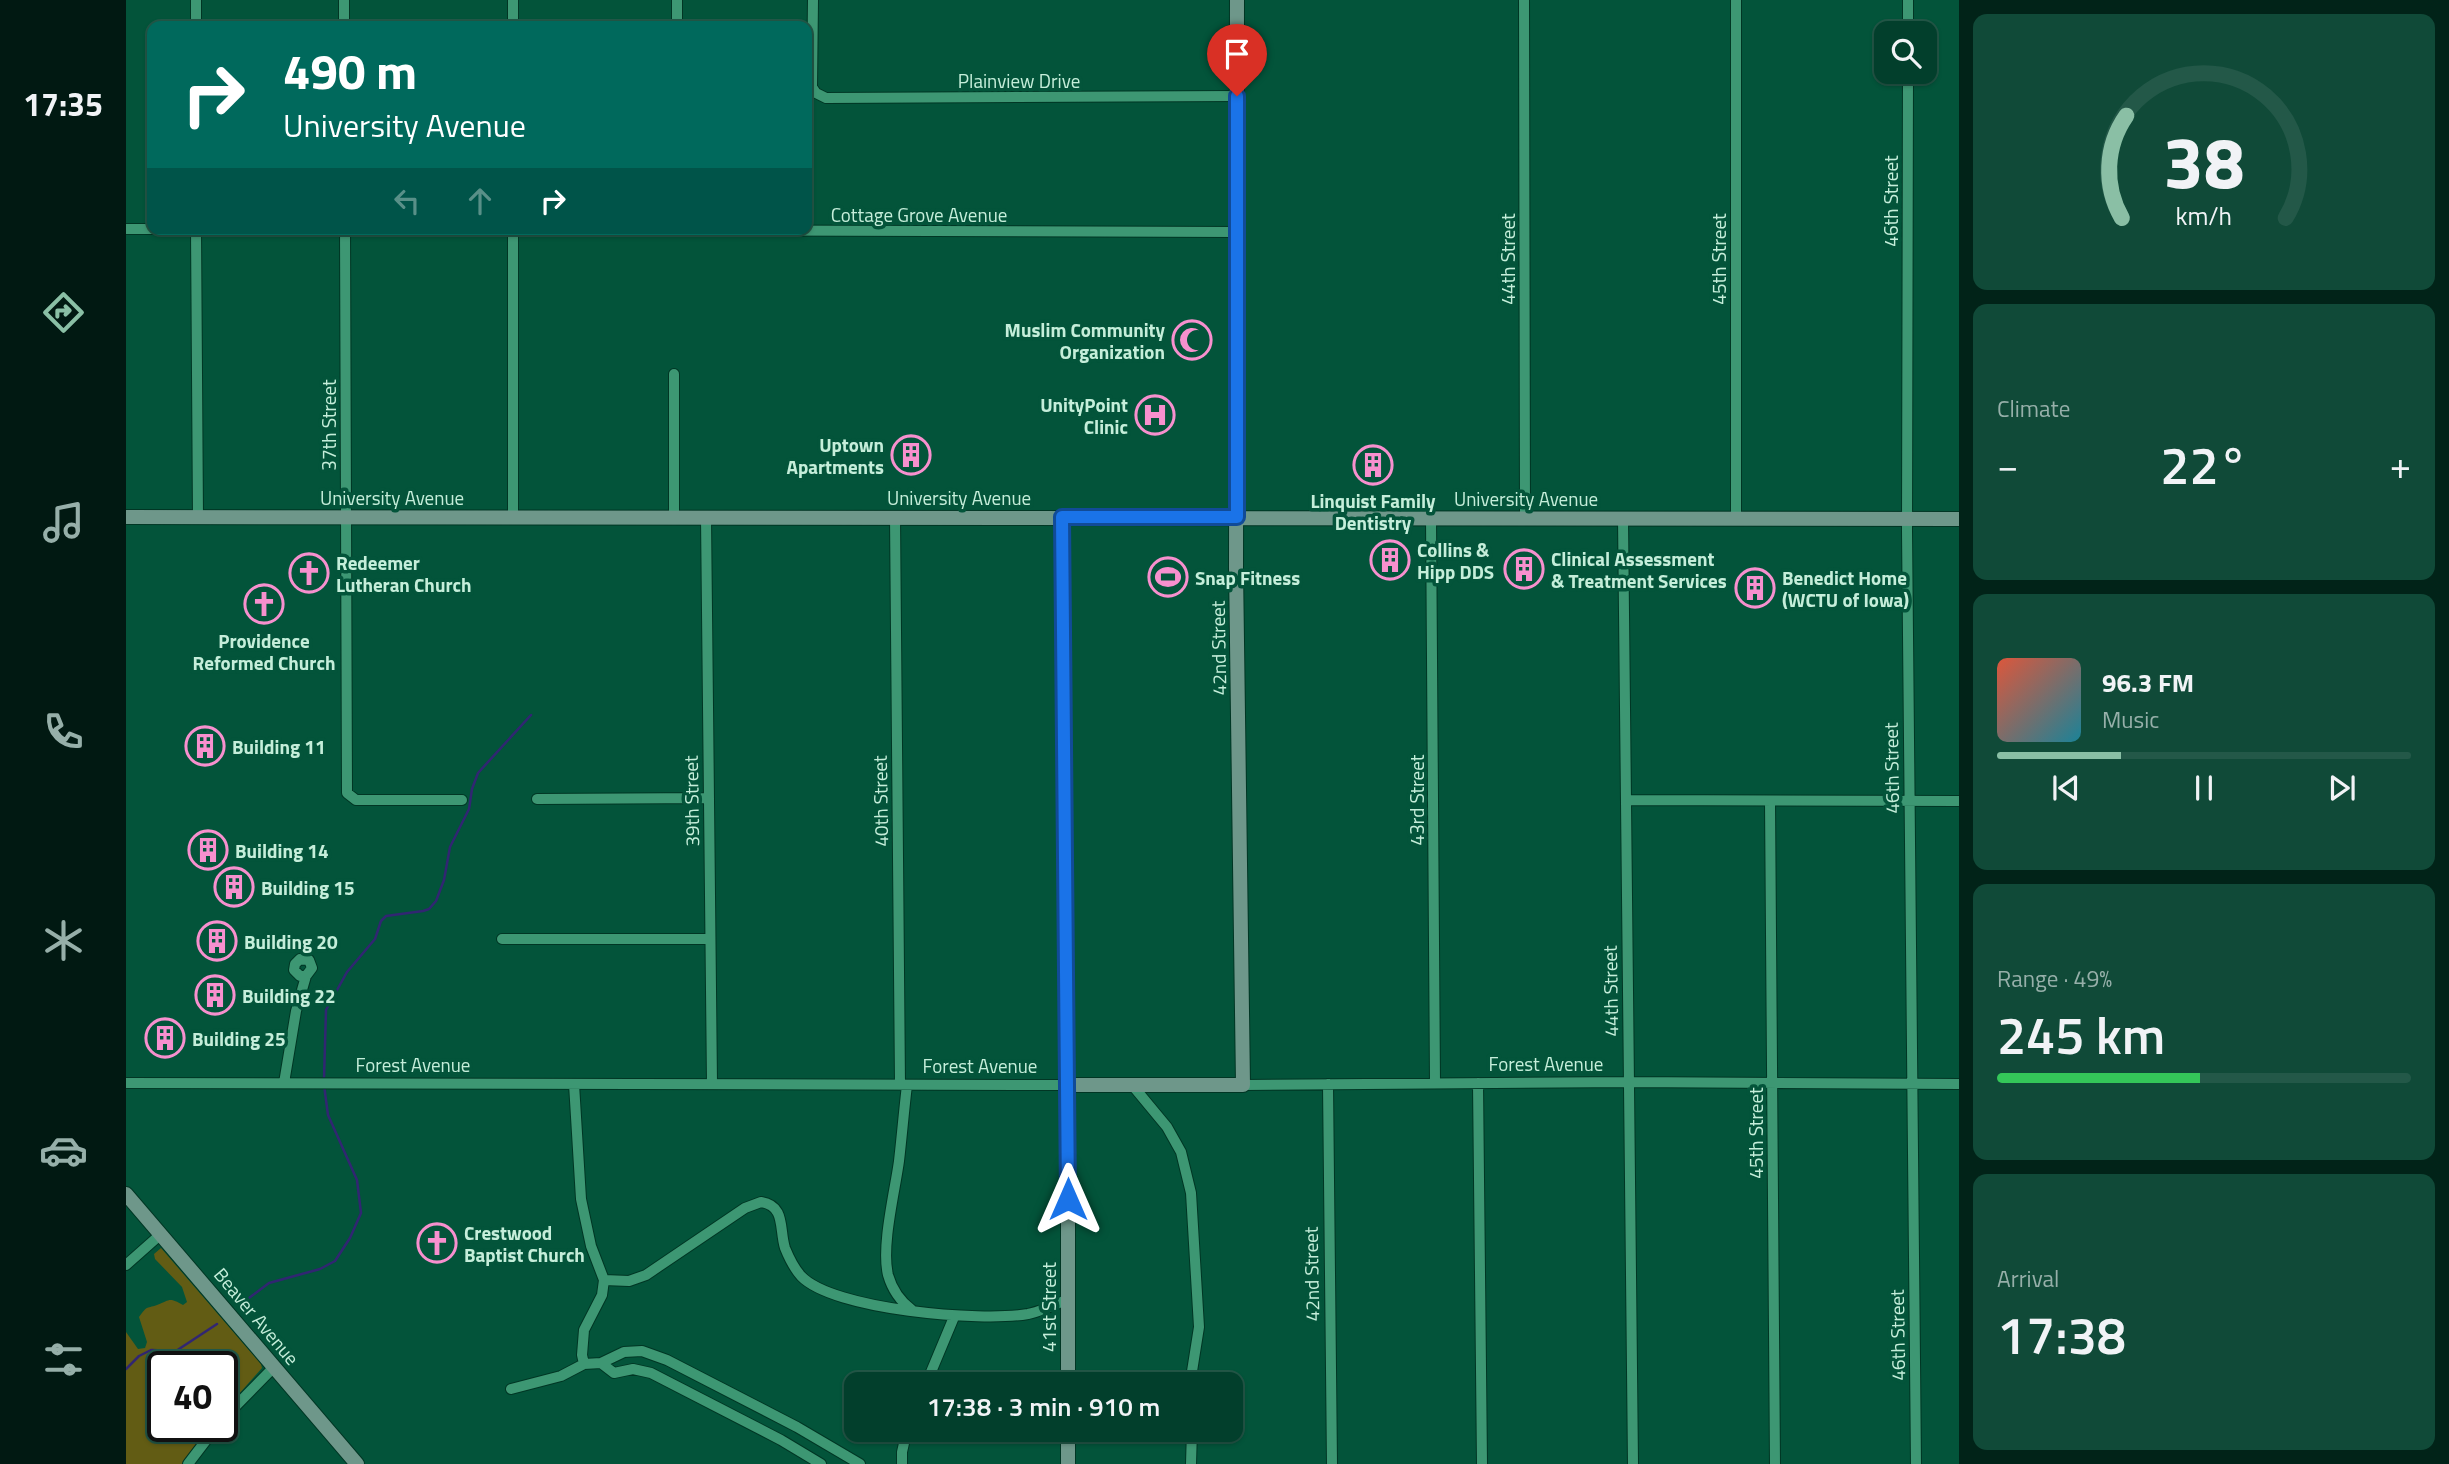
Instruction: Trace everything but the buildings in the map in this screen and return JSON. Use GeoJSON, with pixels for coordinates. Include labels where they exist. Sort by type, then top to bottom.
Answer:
{"type":"FeatureCollection","features":[{"type":"Feature","properties":{"kind":"main road","name":"42nd Street"},"geometry":{"type":"LineString","coordinates":[[1237,0],[1237,517],[1243,1085]]}},
{"type":"Feature","properties":{"kind":"main road","name":"University Avenue"},"geometry":{"type":"LineString","coordinates":[[126,517],[1959,519]]}},
{"type":"Feature","properties":{"kind":"main road","name":"Forest Avenue"},"geometry":{"type":"LineString","coordinates":[[1068,1085],[1243,1085]]}},
{"type":"Feature","properties":{"kind":"main road","name":"41st Street"},"geometry":{"type":"LineString","coordinates":[[1068,1085],[1068,1372]]}},
{"type":"Feature","properties":{"kind":"main road","name":"Beaver Avenue"},"geometry":{"type":"LineString","coordinates":[[126,1194],[356,1464]]}},
{"type":"Feature","properties":{"kind":"main road"},"geometry":{"type":"LineString","coordinates":[[1068,1442],[1068,1464]]}},
{"type":"Feature","properties":{"kind":"street"},"geometry":{"type":"LineString","coordinates":[[196,0],[196,21]]}},
{"type":"Feature","properties":{"kind":"street"},"geometry":{"type":"LineString","coordinates":[[344,0],[344,21]]}},
{"type":"Feature","properties":{"kind":"street"},"geometry":{"type":"LineString","coordinates":[[513,0],[513,21]]}},
{"type":"Feature","properties":{"kind":"street"},"geometry":{"type":"LineString","coordinates":[[677,0],[677,21]]}},
{"type":"Feature","properties":{"kind":"street","name":"Plainview Drive"},"geometry":{"type":"LineString","coordinates":[[813,0],[813,81],[816,93],[825,98],[1237,96]]}},
{"type":"Feature","properties":{"kind":"street","name":"44th Street"},"geometry":{"type":"LineString","coordinates":[[1524,0],[1525,518]]}},
{"type":"Feature","properties":{"kind":"street","name":"45th Street"},"geometry":{"type":"LineString","coordinates":[[1736,0],[1736,519]]}},
{"type":"Feature","properties":{"kind":"street"},"geometry":{"type":"LineString","coordinates":[[1908,0],[1908,21]]}},
{"type":"Feature","properties":{"kind":"street","name":"46th Street"},"geometry":{"type":"LineString","coordinates":[[1908,84],[1907,519],[1916,1464]]}},
{"type":"Feature","properties":{"kind":"street"},"geometry":{"type":"LineString","coordinates":[[126,229],[147,229]]}},
{"type":"Feature","properties":{"kind":"street","name":"Cottage Grove Avenue"},"geometry":{"type":"LineString","coordinates":[[812,231],[1237,232]]}},
{"type":"Feature","properties":{"kind":"street"},"geometry":{"type":"LineString","coordinates":[[197,235],[198,517]]}},
{"type":"Feature","properties":{"kind":"street","name":"37th Street"},"geometry":{"type":"LineString","coordinates":[[345,235],[348,796],[356,800],[462,800]]}},
{"type":"Feature","properties":{"kind":"street"},"geometry":{"type":"LineString","coordinates":[[513,235],[513,517]]}},
{"type":"Feature","properties":{"kind":"street"},"geometry":{"type":"LineString","coordinates":[[674,374],[674,517]]}},
{"type":"Feature","properties":{"kind":"street","name":"39th Street"},"geometry":{"type":"LineString","coordinates":[[706,517],[712,1084]]}},
{"type":"Feature","properties":{"kind":"street","name":"40th Street"},"geometry":{"type":"LineString","coordinates":[[895,517],[903,1085],[899,1160],[890,1211],[887,1272],[892,1287],[903,1303],[913,1311]]}},
{"type":"Feature","properties":{"kind":"street","name":"41st Street"},"geometry":{"type":"LineString","coordinates":[[1062,517],[1068,1085]]}},
{"type":"Feature","properties":{"kind":"street","name":"43rd Street"},"geometry":{"type":"LineString","coordinates":[[1431,517],[1435,1083]]}},
{"type":"Feature","properties":{"kind":"street","name":"44th Street"},"geometry":{"type":"LineString","coordinates":[[1623,518],[1633,1464]]}},
{"type":"Feature","properties":{"kind":"street"},"geometry":{"type":"LineString","coordinates":[[537,799],[709,798]]}},
{"type":"Feature","properties":{"kind":"street"},"geometry":{"type":"LineString","coordinates":[[1626,800],[1959,802]]}},
{"type":"Feature","properties":{"kind":"street","name":"45th Street"},"geometry":{"type":"LineString","coordinates":[[1770,801],[1775,1464]]}},
{"type":"Feature","properties":{"kind":"street"},"geometry":{"type":"LineString","coordinates":[[502,939],[710,939]]}},
{"type":"Feature","properties":{"kind":"street"},"geometry":{"type":"LineString","coordinates":[[284,1083],[296,1011],[306,976]]}},
{"type":"Feature","properties":{"kind":"street","name":"Forest Avenue"},"geometry":{"type":"LineString","coordinates":[[1243,1085],[1629,1082],[1959,1084]]}},
{"type":"Feature","properties":{"kind":"street","name":"Forest Avenue"},"geometry":{"type":"LineString","coordinates":[[126,1083],[1068,1085]]}},
{"type":"Feature","properties":{"kind":"street"},"geometry":{"type":"LineString","coordinates":[[1479,1083],[1482,1464]]}},
{"type":"Feature","properties":{"kind":"street"},"geometry":{"type":"LineString","coordinates":[[574,1084],[581,1199],[592,1246],[604,1280],[602,1294],[584,1331],[584,1364]]}},
{"type":"Feature","properties":{"kind":"street","name":"42nd Street"},"geometry":{"type":"LineString","coordinates":[[1328,1084],[1332,1464]]}},
{"type":"Feature","properties":{"kind":"street"},"geometry":{"type":"LineString","coordinates":[[1133,1086],[1167,1127],[1181,1152],[1191,1192],[1199,1327],[1192,1372]]}},
{"type":"Feature","properties":{"kind":"street"},"geometry":{"type":"LineString","coordinates":[[604,1280],[629,1281],[646,1275],[745,1208],[761,1202],[776,1208],[781,1220],[785,1247],[793,1265],[814,1287],[836,1296],[954,1317],[1026,1314],[1068,1299]]}},
{"type":"Feature","properties":{"kind":"street"},"geometry":{"type":"LineString","coordinates":[[126,1265],[161,1234]]}},
{"type":"Feature","properties":{"kind":"street"},"geometry":{"type":"LineString","coordinates":[[931,1372],[954,1317]]}},
{"type":"Feature","properties":{"kind":"street"},"geometry":{"type":"LineString","coordinates":[[511,1389],[561,1376],[584,1364],[601,1363],[624,1352],[642,1351],[653,1354],[797,1427],[860,1464]]}},
{"type":"Feature","properties":{"kind":"street"},"geometry":{"type":"LineString","coordinates":[[601,1363],[614,1373],[633,1369],[651,1373],[821,1464]]}},
{"type":"Feature","properties":{"kind":"street"},"geometry":{"type":"LineString","coordinates":[[238,1404],[275,1366]]}},
{"type":"Feature","properties":{"kind":"street"},"geometry":{"type":"LineString","coordinates":[[188,1464],[205,1442]]}},
{"type":"Feature","properties":{"kind":"street"},"geometry":{"type":"LineString","coordinates":[[902,1464],[904,1442]]}},
{"type":"Feature","properties":{"kind":"street"},"geometry":{"type":"LineString","coordinates":[[1191,1464],[1192,1442]]}},
{"type":"Feature","properties":{"kind":"shaded area"},"geometry":{"type":"Polygon","coordinates":[[[161,1248],[262,1368],[238,1395],[238,1351],[147,1351],[147,1442],[199,1442],[183,1464],[126,1464],[126,1332],[138,1349],[145,1348],[147,1342],[139,1317],[144,1311],[170,1300],[183,1305],[187,1302],[182,1287],[155,1259],[154,1254],[161,1248]]]}},
{"type":"Feature","properties":{"kind":"waterway"},"geometry":{"type":"LineString","coordinates":[[324,1079],[326,1010],[347,972],[375,939],[381,921],[386,916],[423,911],[436,901],[444,880],[450,847],[469,809],[478,773],[531,715]]}},
{"type":"Feature","properties":{"kind":"waterway"},"geometry":{"type":"LineString","coordinates":[[241,1304],[269,1283],[320,1269],[335,1261],[350,1238],[361,1213],[357,1180],[328,1115],[324,1085]]}},
{"type":"Feature","properties":{"kind":"waterway"},"geometry":{"type":"LineString","coordinates":[[126,1369],[139,1356],[151,1350],[176,1351],[217,1324]]}},
{"type":"Feature","properties":{"kind":"place","name":"Muslim Community Organization"},"geometry":{"type":"Point","coordinates":[1192,340]}},
{"type":"Feature","properties":{"kind":"place","name":"UnityPoint Clinic"},"geometry":{"type":"Point","coordinates":[1155,415]}},
{"type":"Feature","properties":{"kind":"place","name":"Uptown Apartments"},"geometry":{"type":"Point","coordinates":[911,455]}},
{"type":"Feature","properties":{"kind":"place","name":"Linquist Family Dentistry"},"geometry":{"type":"Point","coordinates":[1373,465]}},
{"type":"Feature","properties":{"kind":"place","name":"Collins & Hipp DDS"},"geometry":{"type":"Point","coordinates":[1390,560]}},
{"type":"Feature","properties":{"kind":"place","name":"Clinical Assessment & Treatment Services"},"geometry":{"type":"Point","coordinates":[1524,569]}},
{"type":"Feature","properties":{"kind":"place","name":"Redeemer Lutheran Church"},"geometry":{"type":"Point","coordinates":[309,573]}},
{"type":"Feature","properties":{"kind":"place","name":"Snap Fitness"},"geometry":{"type":"Point","coordinates":[1168,577]}},
{"type":"Feature","properties":{"kind":"place","name":"Benedict Home (WCTU of Iowa)"},"geometry":{"type":"Point","coordinates":[1755,588]}},
{"type":"Feature","properties":{"kind":"place","name":"Providence Reformed Church"},"geometry":{"type":"Point","coordinates":[264,604]}},
{"type":"Feature","properties":{"kind":"place","name":"Building 11"},"geometry":{"type":"Point","coordinates":[205,746]}},
{"type":"Feature","properties":{"kind":"place","name":"Building 14"},"geometry":{"type":"Point","coordinates":[208,850]}},
{"type":"Feature","properties":{"kind":"place","name":"Building 15"},"geometry":{"type":"Point","coordinates":[234,887]}},
{"type":"Feature","properties":{"kind":"place","name":"Building 20"},"geometry":{"type":"Point","coordinates":[217,941]}},
{"type":"Feature","properties":{"kind":"place","name":"Building 22"},"geometry":{"type":"Point","coordinates":[215,995]}},
{"type":"Feature","properties":{"kind":"place","name":"Building 25"},"geometry":{"type":"Point","coordinates":[165,1038]}},
{"type":"Feature","properties":{"kind":"place","name":"Crestwood Baptist Church"},"geometry":{"type":"Point","coordinates":[437,1243]}},
{"type":"Feature","properties":{"kind":"route"},"geometry":{"type":"LineString","coordinates":[[1068,1199],[1062,517],[1237,517],[1237,96]]}}]}
